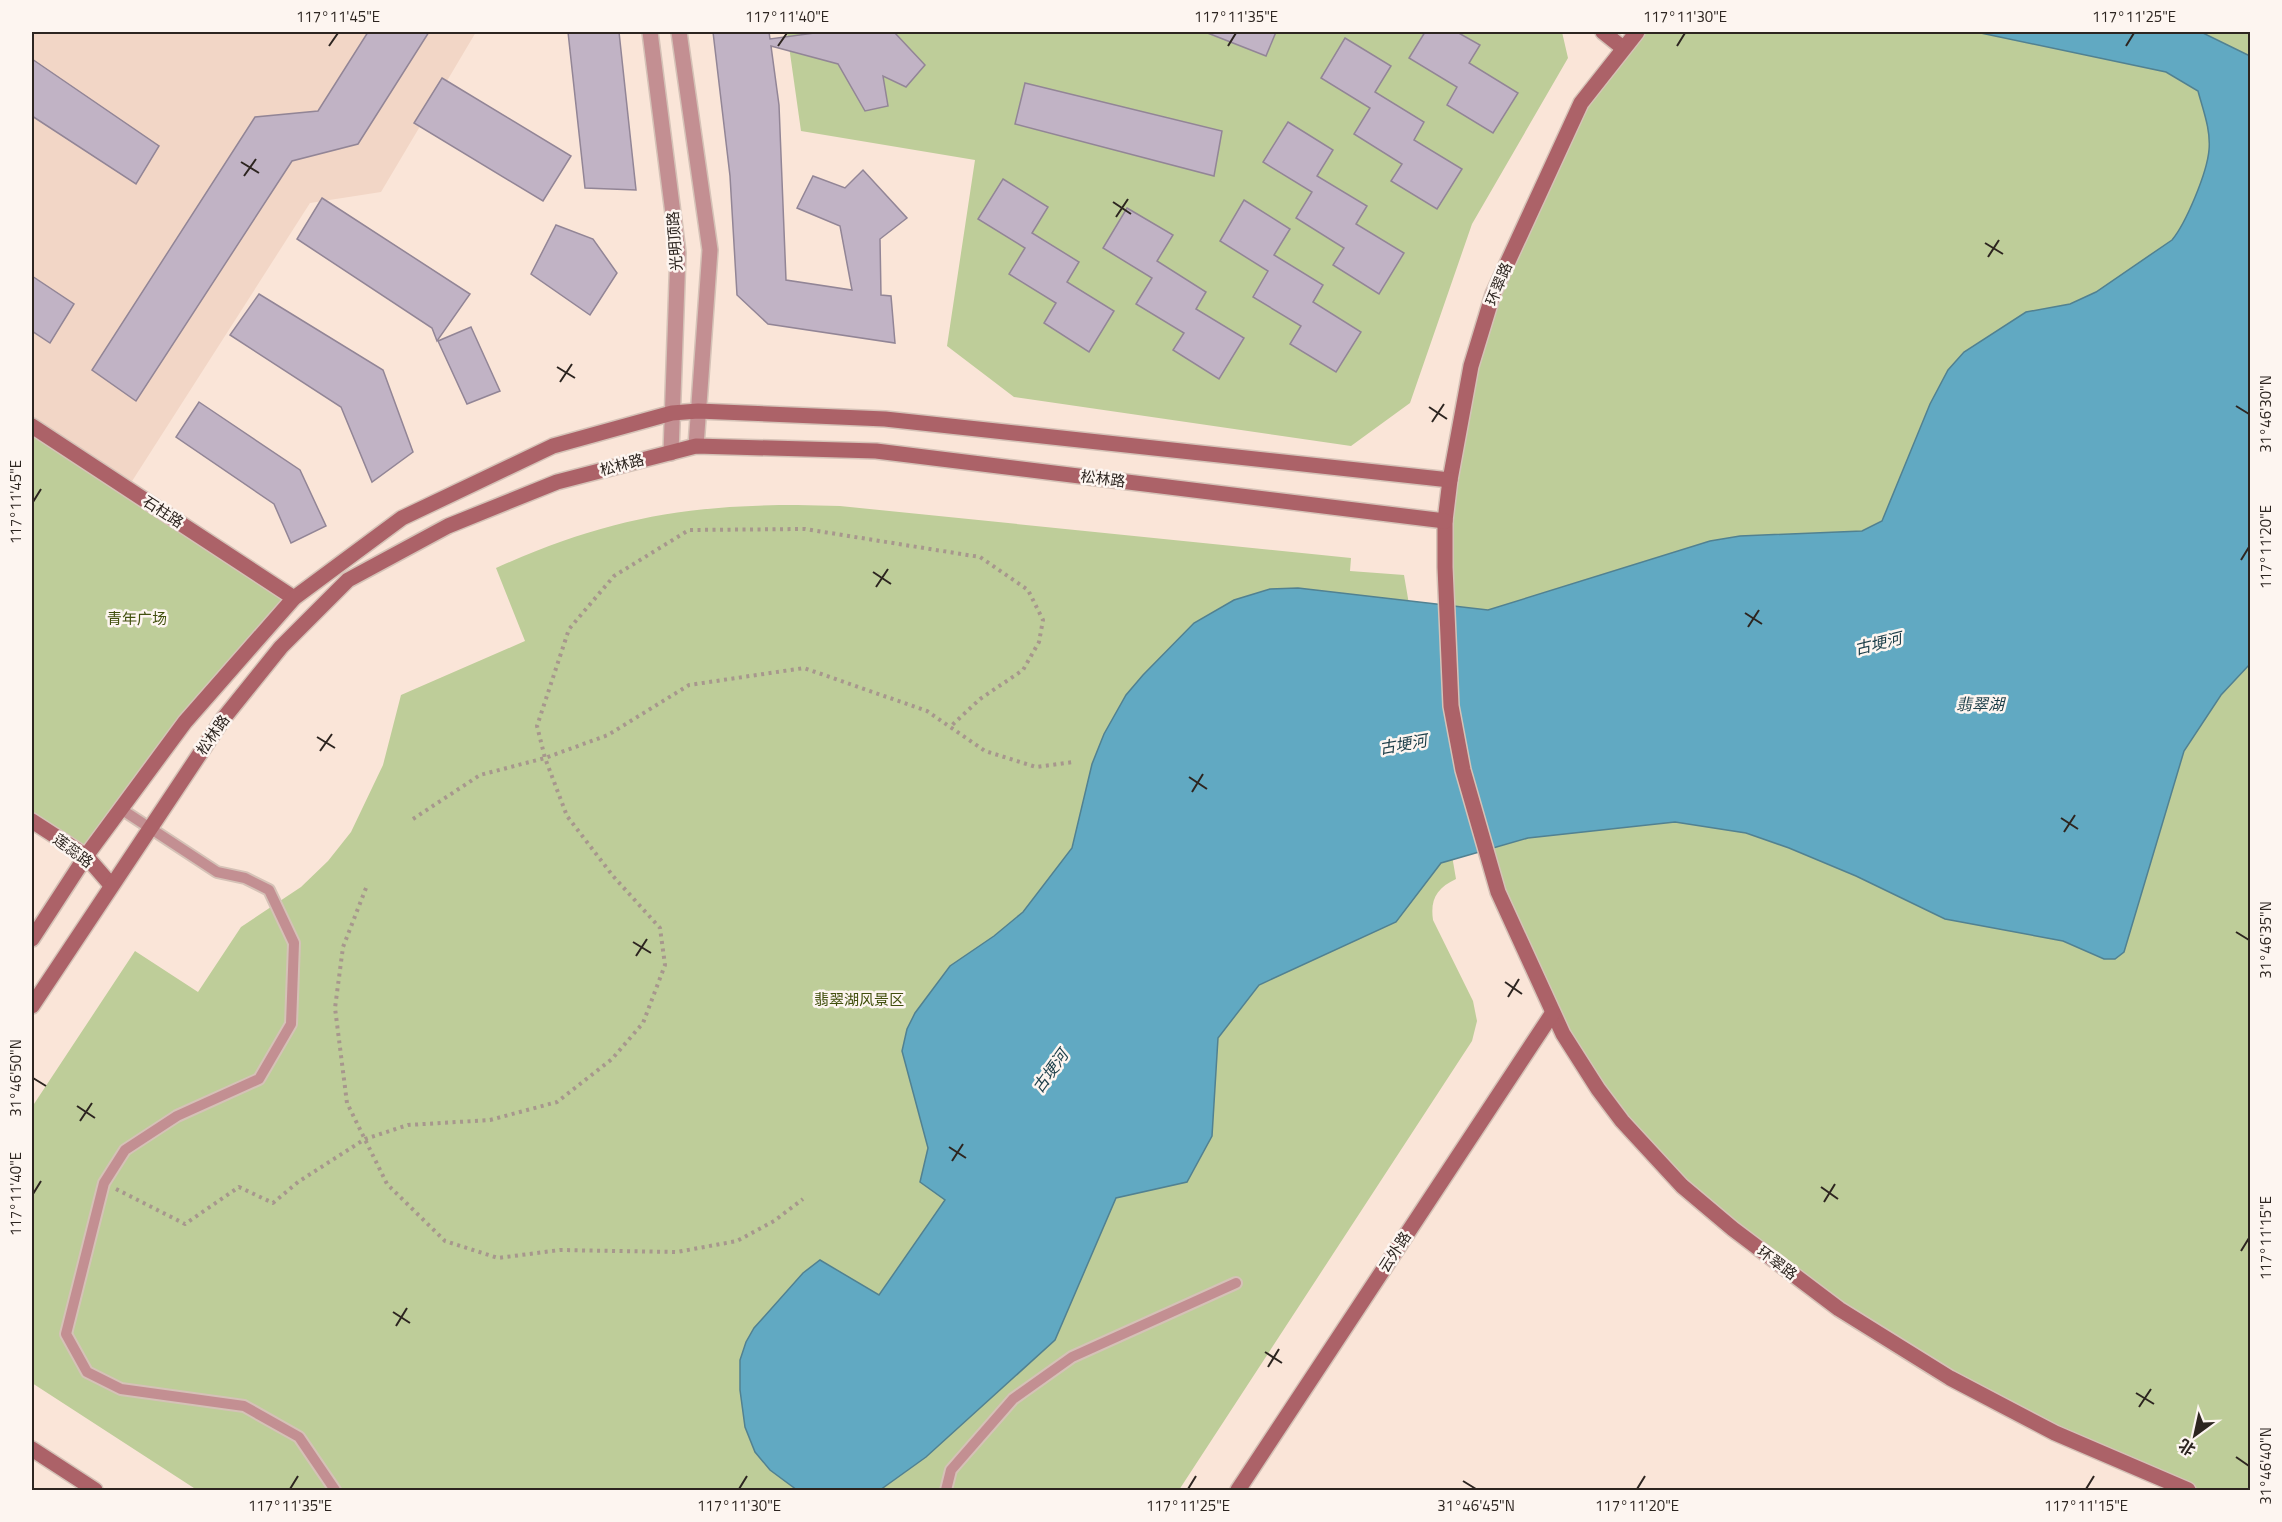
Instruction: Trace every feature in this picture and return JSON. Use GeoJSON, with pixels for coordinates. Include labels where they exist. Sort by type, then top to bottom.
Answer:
{"type":"FeatureCollection","features":[{"type":"Feature","properties":{"kind":"street","name":"光明顶路"},"geometry":{"type":"LineString","coordinates":[[650,32],[678,253],[671,453]]}},
{"type":"Feature","properties":{"kind":"street","name":"光明顶路"},"geometry":{"type":"LineString","coordinates":[[679,32],[710,250],[696,446]]}},
{"type":"Feature","properties":{"kind":"street"},"geometry":{"type":"LineString","coordinates":[[1603,32],[1623,48]]}},
{"type":"Feature","properties":{"kind":"street","name":"环翠路"},"geometry":{"type":"LineString","coordinates":[[1637,32],[1581,103],[1493,294],[1471,366],[1450,480],[1445,521],[1445,567],[1451,706],[1463,770],[1498,892],[1552,1014],[1598,1089],[1650,1154],[1682,1186],[1797,1278],[1866,1326],[1978,1395],[2099,1454],[2188,1491]]}},
{"type":"Feature","properties":{"kind":"street","name":"松林路"},"geometry":{"type":"LineString","coordinates":[[32,939],[86,856],[185,722],[294,598],[402,518],[554,446],[672,413],[698,411],[885,419],[1450,480]]}},
{"type":"Feature","properties":{"kind":"street","name":"石柱路"},"geometry":{"type":"LineString","coordinates":[[32,426],[294,598]]}},
{"type":"Feature","properties":{"kind":"street","name":"松林路"},"geometry":{"type":"LineString","coordinates":[[32,1006],[230,710],[281,647],[348,580],[447,526],[557,482],[696,446],[876,451],[1445,521]]}},
{"type":"Feature","properties":{"kind":"street","name":"莲蕊路"},"geometry":{"type":"LineString","coordinates":[[32,821],[86,856],[111,885]]}},
{"type":"Feature","properties":{"kind":"street","name":"云外路"},"geometry":{"type":"LineString","coordinates":[[1238,1491],[1552,1014]]}},
{"type":"Feature","properties":{"kind":"street"},"geometry":{"type":"LineString","coordinates":[[32,1449],[95,1491]]}},
{"type":"Feature","properties":{"kind":"lane"},"geometry":{"type":"LineString","coordinates":[[121,809],[217,873],[245,878],[269,890],[294,943],[291,1024],[259,1079],[177,1116],[125,1150],[104,1184],[66,1334],[87,1372],[121,1389],[244,1406],[299,1437],[335,1491]]}},
{"type":"Feature","properties":{"kind":"lane"},"geometry":{"type":"LineString","coordinates":[[946,1491],[951,1470],[1013,1399],[1072,1357],[1236,1283]]}},
{"type":"Feature","properties":{"kind":"path"},"geometry":{"type":"LineString","coordinates":[[104,1184],[184,1224],[239,1187],[273,1203],[298,1182],[365,1139],[408,1125],[490,1120],[556,1102],[612,1059],[643,1023],[665,965],[660,928],[613,876],[567,816],[545,758],[537,726],[570,629],[614,576],[689,530],[805,529],[980,557],[1028,590],[1043,620],[1039,642],[1023,670],[980,699],[950,728]]}},
{"type":"Feature","properties":{"kind":"path"},"geometry":{"type":"LineString","coordinates":[[413,819],[480,775],[545,758],[608,735],[689,685],[804,668],[927,711],[986,751],[1036,767],[1073,762]]}},
{"type":"Feature","properties":{"kind":"path"},"geometry":{"type":"LineString","coordinates":[[366,888],[344,947],[335,1008],[347,1103],[387,1185],[445,1241],[498,1258],[560,1250],[676,1252],[737,1241],[774,1221],[803,1199]]}},
{"type":"Feature","properties":{"kind":"shaded area"},"geometry":{"type":"Polygon","coordinates":[[[32,32],[476,32],[381,192],[310,203],[127,489],[32,426],[32,32]]]}},
{"type":"Feature","properties":{"kind":"green space"},"geometry":{"type":"Polygon","coordinates":[[[787,32],[1562,32],[1568,58],[1472,224],[1410,403],[1351,446],[1014,397],[947,346],[975,160],[801,131],[787,32]]]}},
{"type":"Feature","properties":{"kind":"green space"},"geometry":{"type":"Polygon","coordinates":[[[1637,32],[2250,32],[2250,1490],[2188,1490],[1978,1395],[1733,1229],[1598,1089],[1498,892],[1445,567],[1471,366],[1581,103],[1637,32]]]}},
{"type":"Feature","properties":{"kind":"green space","name":"青年广场"},"geometry":{"type":"Polygon","coordinates":[[[32,426],[294,598],[86,856],[32,821],[32,426]]]}},
{"type":"Feature","properties":{"kind":"green space","name":"翡翠湖风景区"},"geometry":{"type":"Polygon","coordinates":[[[840,506],[1351,558],[1350,571],[1404,575],[1456,879],[1444,886],[1436,895],[1432,913],[1433,920],[1473,1001],[1477,1021],[1472,1041],[1179,1490],[197,1490],[32,1383],[32,1107],[135,951],[198,992],[241,927],[301,887],[328,861],[351,832],[383,765],[401,695],[525,641],[496,568],[572,538],[643,518],[716,508],[840,506]]]}},
{"type":"Feature","properties":{"kind":"water","name":"翡翠湖"},"geometry":{"type":"Polygon","coordinates":[[[1976,32],[2201,32],[2250,56],[2250,664],[2221,695],[2184,751],[2124,952],[2115,959],[2104,959],[2063,941],[1945,919],[1856,876],[1789,848],[1746,833],[1675,822],[1528,838],[1441,863],[1396,922],[1259,985],[1218,1038],[1212,1136],[1187,1182],[1116,1198],[1055,1340],[926,1457],[880,1490],[797,1490],[770,1470],[755,1452],[745,1427],[740,1390],[740,1360],[746,1342],[754,1328],[803,1273],[820,1260],[879,1295],[945,1200],[920,1182],[928,1148],[902,1051],[907,1029],[915,1013],[950,966],[994,936],[1023,912],[1072,848],[1092,764],[1104,734],[1126,695],[1194,623],[1234,600],[1270,589],[1298,588],[1488,610],[1710,541],[1740,536],[1862,531],[1882,521],[1930,404],[1948,370],[1964,352],[2026,312],[2070,304],[2096,292],[2172,240],[2200,184],[2209,150],[2209,135],[2198,91],[2166,72],[1976,32]]]}},
{"type":"Feature","properties":{"kind":"building"},"geometry":{"type":"Polygon","coordinates":[[[368,32],[429,32],[358,144],[292,161],[136,401],[92,370],[255,117],[318,111],[368,32]]]}},
{"type":"Feature","properties":{"kind":"building"},"geometry":{"type":"Polygon","coordinates":[[[568,32],[619,32],[636,190],[585,188],[568,32]]]}},
{"type":"Feature","properties":{"kind":"building"},"geometry":{"type":"Polygon","coordinates":[[[713,32],[769,32],[770,39],[822,32],[894,32],[925,65],[906,87],[883,76],[888,106],[865,111],[838,64],[771,46],[779,105],[786,280],[852,290],[840,226],[797,208],[813,176],[845,188],[863,170],[907,218],[880,239],[881,295],[891,296],[895,343],[768,324],[737,295],[730,176],[713,32]]]}},
{"type":"Feature","properties":{"kind":"building"},"geometry":{"type":"Polygon","coordinates":[[[1205,32],[1276,32],[1266,56],[1205,32]]]}},
{"type":"Feature","properties":{"kind":"building"},"geometry":{"type":"Polygon","coordinates":[[[1425,32],[1457,32],[1480,45],[1469,63],[1518,93],[1493,133],[1447,105],[1457,87],[1409,58],[1425,32]]]}},
{"type":"Feature","properties":{"kind":"building"},"geometry":{"type":"Polygon","coordinates":[[[1345,38],[1391,66],[1375,92],[1424,122],[1414,140],[1462,169],[1437,209],[1391,181],[1402,164],[1354,134],[1370,108],[1321,78],[1345,38]]]}},
{"type":"Feature","properties":{"kind":"building"},"geometry":{"type":"Polygon","coordinates":[[[32,59],[159,146],[136,184],[32,116],[32,59]]]}},
{"type":"Feature","properties":{"kind":"building"},"geometry":{"type":"Polygon","coordinates":[[[442,78],[571,156],[543,201],[414,123],[442,78]]]}},
{"type":"Feature","properties":{"kind":"building"},"geometry":{"type":"Polygon","coordinates":[[[1025,83],[1222,131],[1214,176],[1015,124],[1025,83]]]}},
{"type":"Feature","properties":{"kind":"building"},"geometry":{"type":"Polygon","coordinates":[[[1288,122],[1333,150],[1317,176],[1367,206],[1356,224],[1404,253],[1379,294],[1333,265],[1344,248],[1296,218],[1312,192],[1263,162],[1288,122]]]}},
{"type":"Feature","properties":{"kind":"building"},"geometry":{"type":"Polygon","coordinates":[[[1003,179],[1048,207],[1032,233],[1079,262],[1067,282],[1114,311],[1089,352],[1044,323],[1056,303],[1009,274],[1025,248],[978,219],[1003,179]]]}},
{"type":"Feature","properties":{"kind":"building"},"geometry":{"type":"Polygon","coordinates":[[[322,198],[470,294],[437,341],[432,328],[297,239],[322,198]]]}},
{"type":"Feature","properties":{"kind":"building"},"geometry":{"type":"Polygon","coordinates":[[[1244,200],[1290,229],[1274,255],[1323,285],[1313,302],[1361,332],[1336,372],[1290,344],[1301,326],[1253,297],[1268,271],[1220,241],[1244,200]]]}},
{"type":"Feature","properties":{"kind":"building"},"geometry":{"type":"Polygon","coordinates":[[[1127,208],[1173,235],[1157,261],[1206,292],[1196,309],[1244,338],[1219,379],[1173,350],[1184,333],[1136,304],[1152,278],[1103,248],[1127,208]]]}},
{"type":"Feature","properties":{"kind":"building"},"geometry":{"type":"Polygon","coordinates":[[[556,225],[593,239],[617,273],[590,315],[531,274],[556,225]]]}},
{"type":"Feature","properties":{"kind":"building"},"geometry":{"type":"Polygon","coordinates":[[[32,276],[74,304],[50,343],[32,331],[32,276]]]}},
{"type":"Feature","properties":{"kind":"building"},"geometry":{"type":"Polygon","coordinates":[[[259,294],[383,370],[413,452],[372,482],[341,407],[230,335],[259,294]]]}},
{"type":"Feature","properties":{"kind":"building"},"geometry":{"type":"Polygon","coordinates":[[[471,327],[500,391],[467,404],[438,341],[471,327]]]}},
{"type":"Feature","properties":{"kind":"building"},"geometry":{"type":"Polygon","coordinates":[[[199,402],[300,470],[326,526],[291,543],[274,504],[176,437],[199,402]]]}},
{"type":"Feature","properties":{"kind":"water label","name":"古埂河"},"geometry":{"type":"Point","coordinates":[1878,643]}},
{"type":"Feature","properties":{"kind":"water label","name":"古埂河"},"geometry":{"type":"Point","coordinates":[1403,744]}},
{"type":"Feature","properties":{"kind":"water label","name":"古埂河"},"geometry":{"type":"Point","coordinates":[1050,1071]}}]}
